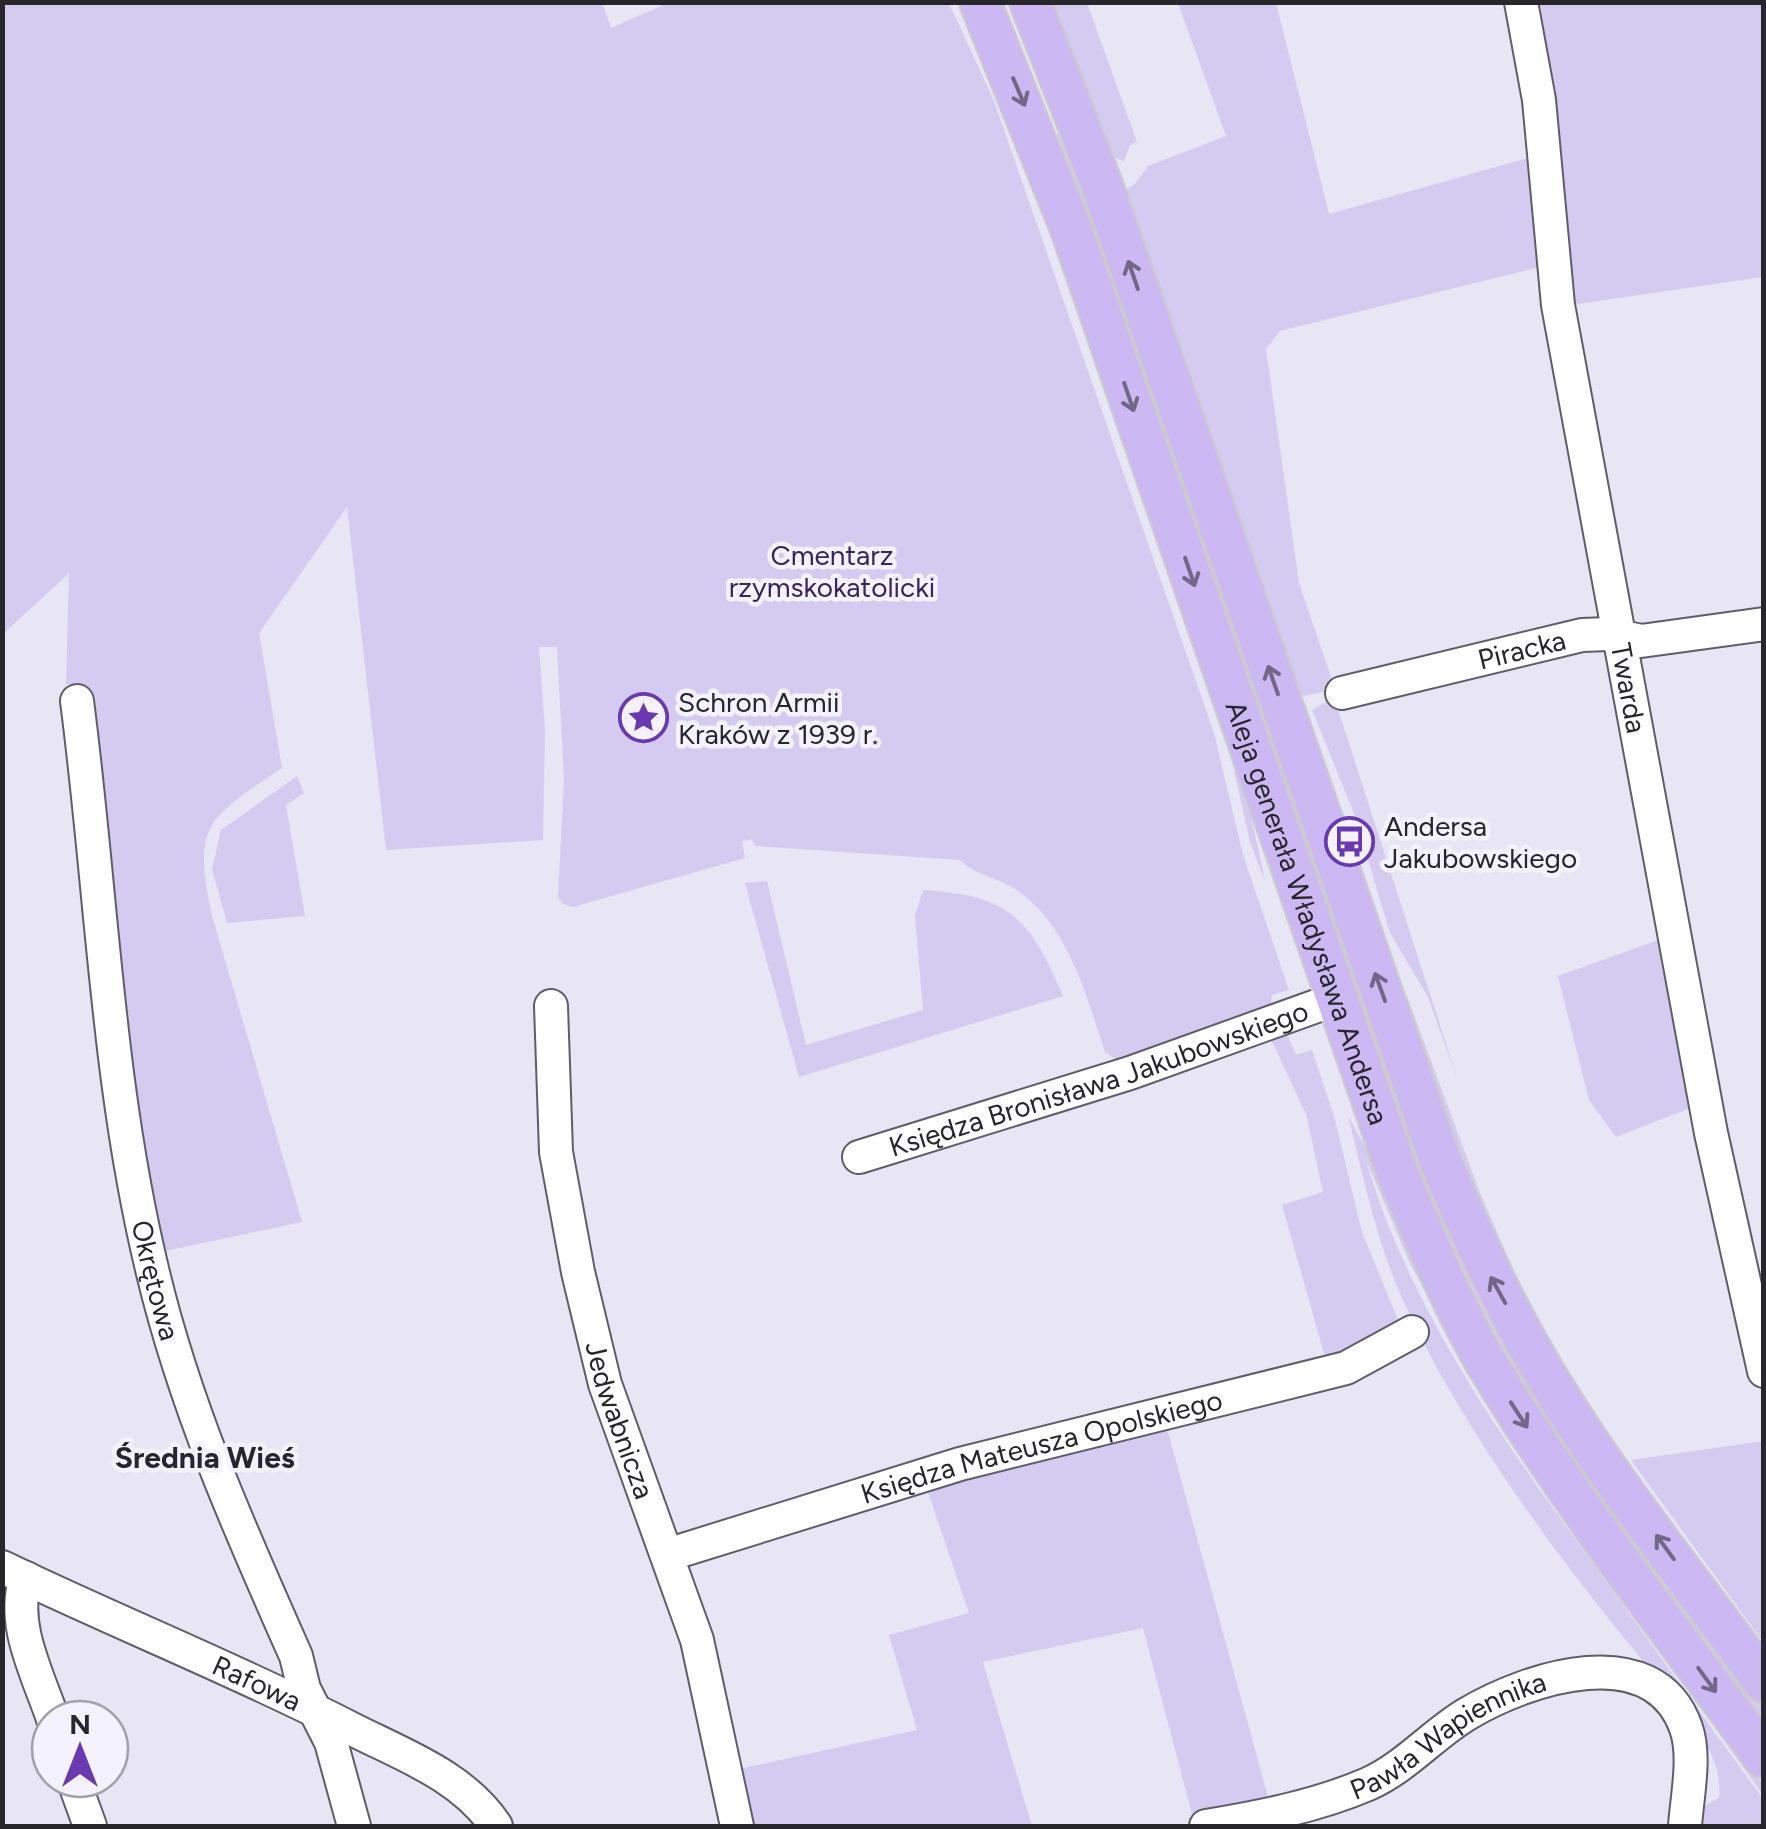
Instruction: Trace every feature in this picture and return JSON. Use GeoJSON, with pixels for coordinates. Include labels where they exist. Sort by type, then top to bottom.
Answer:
{"type":"FeatureCollection","features":[{"type":"Feature","properties":{"kind":"main road","name":"Aleja generała Władysława Andersa"},"geometry":{"type":"LineString","coordinates":[[980,2],[1022,96],[1072,229],[1336,999],[1397,1172],[1438,1269],[1490,1369],[1551,1464],[1764,1758]]}},
{"type":"Feature","properties":{"kind":"main road","name":"Aleja generała Władysława Andersa"},"geometry":{"type":"LineString","coordinates":[[1030,2],[1102,182],[1440,1160],[1481,1258],[1578,1425],[1764,1682]]}},
{"type":"Feature","properties":{"kind":"street","name":"Twarda"},"geometry":{"type":"LineString","coordinates":[[1521,2],[1539,100],[1558,305],[1711,1133],[1764,1371]]}},
{"type":"Feature","properties":{"kind":"street","name":"Piracka"},"geometry":{"type":"LineString","coordinates":[[1342,693],[1582,635],[1641,641],[1764,624]]}},
{"type":"Feature","properties":{"kind":"street","name":"Okrętowa"},"geometry":{"type":"LineString","coordinates":[[77,701],[112,1046],[152,1271],[192,1411],[331,1742],[354,1826]]}},
{"type":"Feature","properties":{"kind":"street","name":"Księdza Bronisława Jakubowskiego"},"geometry":{"type":"LineString","coordinates":[[859,1157],[1130,1072],[1336,999]]}},
{"type":"Feature","properties":{"kind":"street","name":"Jedwabnicza"},"geometry":{"type":"LineString","coordinates":[[551,1006],[556,1152],[578,1272],[606,1384],[696,1640],[737,1826]]}},
{"type":"Feature","properties":{"kind":"street","name":"Księdza Mateusza Opolskiego"},"geometry":{"type":"LineString","coordinates":[[668,1555],[960,1464],[1346,1368],[1412,1332]]}},
{"type":"Feature","properties":{"kind":"street","name":"Rafowa"},"geometry":{"type":"LineString","coordinates":[[14,1572],[316,1711],[443,1776],[468,1792],[496,1826]]}},
{"type":"Feature","properties":{"kind":"street"},"geometry":{"type":"LineString","coordinates":[[14,1572],[23,1629],[46,1699]]}},
{"type":"Feature","properties":{"kind":"street","name":"Pawła Wapiennika"},"geometry":{"type":"LineString","coordinates":[[1206,1826],[1300,1806],[1367,1784],[1396,1770],[1464,1716],[1544,1681],[1570,1675],[1636,1676],[1661,1690],[1687,1729],[1685,1826]]}},
{"type":"Feature","properties":{"kind":"street"},"geometry":{"type":"LineString","coordinates":[[81,1799],[90,1826]]}},
{"type":"Feature","properties":{"kind":"green space","name":"Cmentarz rzymskokatolicki"},"geometry":{"type":"Polygon","coordinates":[[[602,2],[611,28],[668,3],[949,3],[994,101],[1214,733],[1243,855],[1289,990],[1272,995],[1270,1011],[1117,1060],[1105,1052],[1073,962],[1049,921],[1015,889],[960,860],[755,846],[752,839],[742,841],[745,858],[573,907],[563,904],[558,897],[564,778],[557,647],[539,647],[545,730],[543,840],[386,850],[347,507],[259,633],[282,768],[237,800],[211,826],[204,861],[212,916],[302,1222],[156,1253],[117,1019],[83,684],[66,684],[69,573],[3,634],[3,3],[602,2]]]}},
{"type":"Feature","properties":{"kind":"green space"},"geometry":{"type":"Polygon","coordinates":[[[1046,3],[1087,3],[1137,142],[1130,145],[1124,161],[1109,156],[1046,3]]]}},
{"type":"Feature","properties":{"kind":"green space"},"geometry":{"type":"Polygon","coordinates":[[[1178,3],[1276,3],[1329,214],[1538,155],[1548,265],[1280,331],[1266,349],[1299,583],[1335,689],[1304,696],[1297,692],[1122,192],[1135,184],[1148,166],[1226,136],[1178,3]]]}},
{"type":"Feature","properties":{"kind":"green space"},"geometry":{"type":"Polygon","coordinates":[[[1526,3],[1763,3],[1763,277],[1564,306],[1526,3]]]}},
{"type":"Feature","properties":{"kind":"green space"},"geometry":{"type":"Polygon","coordinates":[[[1061,130],[1264,704],[1262,708],[1254,708],[1055,137],[1061,130]]]}},
{"type":"Feature","properties":{"kind":"green space"},"geometry":{"type":"Polygon","coordinates":[[[1334,697],[1457,1078],[1428,997],[1390,933],[1354,813],[1312,710],[1334,697]]]}},
{"type":"Feature","properties":{"kind":"green space"},"geometry":{"type":"Polygon","coordinates":[[[1272,719],[1579,1451],[1763,1707],[1763,1730],[1567,1460],[1495,1345],[1430,1214],[1258,724],[1272,719]]]}},
{"type":"Feature","properties":{"kind":"green space"},"geometry":{"type":"Polygon","coordinates":[[[1228,743],[1241,769],[1265,881],[1250,842],[1228,743]]]}},
{"type":"Feature","properties":{"kind":"green space"},"geometry":{"type":"Polygon","coordinates":[[[297,776],[304,793],[286,805],[305,916],[227,923],[212,869],[221,830],[297,776]]]}},
{"type":"Feature","properties":{"kind":"green space"},"geometry":{"type":"Polygon","coordinates":[[[767,881],[806,1045],[923,1010],[915,916],[923,890],[977,898],[1013,916],[1039,947],[1063,996],[799,1077],[745,883],[767,881]]]}},
{"type":"Feature","properties":{"kind":"green space"},"geometry":{"type":"Polygon","coordinates":[[[1661,939],[1698,1105],[1616,1137],[1589,1100],[1558,976],[1661,939]]]}},
{"type":"Feature","properties":{"kind":"green space"},"geometry":{"type":"Polygon","coordinates":[[[1407,996],[1514,1278],[1472,1200],[1409,1014],[1407,996]]]}},
{"type":"Feature","properties":{"kind":"green space"},"geometry":{"type":"Polygon","coordinates":[[[1287,1034],[1296,1055],[1312,1050],[1334,1116],[1362,1232],[1402,1330],[1327,1364],[1282,1205],[1323,1192],[1306,1114],[1269,1035],[1287,1034]]]}},
{"type":"Feature","properties":{"kind":"green space"},"geometry":{"type":"Polygon","coordinates":[[[1348,1116],[1584,1535],[1763,1784],[1763,1795],[1504,1434],[1410,1264],[1366,1160],[1408,1270],[1464,1375],[1529,1474],[1763,1799],[1763,1826],[1700,1826],[1702,1807],[1719,1798],[1716,1766],[1708,1747],[1692,1718],[1611,1622],[1530,1515],[1425,1346],[1383,1248],[1348,1116]]]}},
{"type":"Feature","properties":{"kind":"green space"},"geometry":{"type":"Polygon","coordinates":[[[1165,1421],[1270,1804],[1193,1818],[1143,1628],[983,1662],[1032,1826],[746,1826],[734,1770],[917,1730],[889,1635],[969,1613],[925,1483],[1165,1421]]]}},
{"type":"Feature","properties":{"kind":"green space"},"geometry":{"type":"Polygon","coordinates":[[[1764,1441],[1763,1642],[1631,1460],[1764,1441]]]}},
{"type":"Feature","properties":{"kind":"place","name":"Schron Armii Kraków z 1939 r."},"geometry":{"type":"Point","coordinates":[643,718]}},
{"type":"Feature","properties":{"kind":"place","name":"Andersa Jakubowskiego"},"geometry":{"type":"Point","coordinates":[1349,842]}},
{"type":"Feature","properties":{"kind":"district","name":"Średnia Wieś"},"geometry":{"type":"Point","coordinates":[205,1458]}}]}
